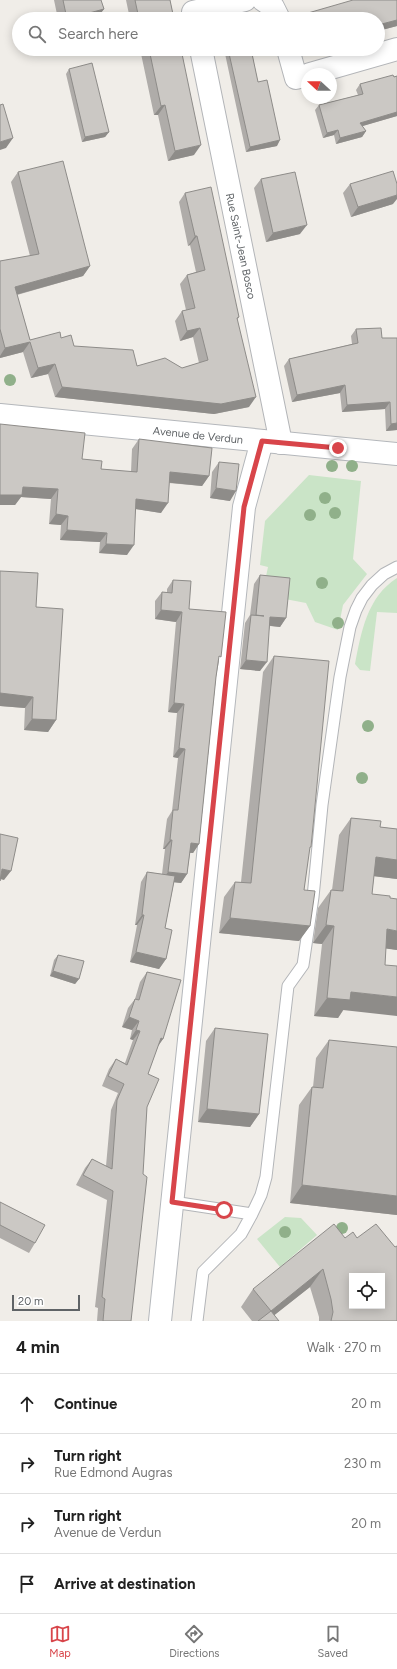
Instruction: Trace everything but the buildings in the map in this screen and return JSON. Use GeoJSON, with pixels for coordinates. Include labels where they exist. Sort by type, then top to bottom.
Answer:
{"type":"FeatureCollection","features":[{"type":"Feature","properties":{"kind":"main road"},"geometry":{"type":"LineString","coordinates":[[193,10],[245,0]]}},
{"type":"Feature","properties":{"kind":"main road"},"geometry":{"type":"LineString","coordinates":[[263,0],[273,7],[276,12]]}},
{"type":"Feature","properties":{"kind":"main road"},"geometry":{"type":"LineString","coordinates":[[385,52],[397,49]]}},
{"type":"Feature","properties":{"kind":"main road","name":"Rue Saint-Jean Bosco"},"geometry":{"type":"LineString","coordinates":[[202,56],[272,442]]}},
{"type":"Feature","properties":{"kind":"main road"},"geometry":{"type":"LineString","coordinates":[[290,56],[296,78],[301,77]]}},
{"type":"Feature","properties":{"kind":"main road"},"geometry":{"type":"LineString","coordinates":[[331,68],[373,56]]}},
{"type":"Feature","properties":{"kind":"main road","name":"Avenue de Verdun"},"geometry":{"type":"LineString","coordinates":[[0,415],[397,454]]}},
{"type":"Feature","properties":{"kind":"main road"},"geometry":{"type":"LineString","coordinates":[[160,1321],[244,507],[272,442]]}},
{"type":"Feature","properties":{"kind":"lane"},"geometry":{"type":"LineString","coordinates":[[197,1321],[203,1272],[241,1234],[261,1195],[266,1177],[288,986],[303,965],[313,896],[323,798],[340,676],[350,627],[362,598],[372,585],[384,574],[397,566]]}},
{"type":"Feature","properties":{"kind":"lane"},"geometry":{"type":"LineString","coordinates":[[172,1202],[252,1214]]}},
{"type":"Feature","properties":{"kind":"green space"},"geometry":{"type":"Polygon","coordinates":[[[309,475],[361,481],[353,559],[367,574],[343,605],[338,630],[315,622],[306,603],[285,599],[265,581],[268,567],[260,565],[265,521],[309,475]]]}},
{"type":"Feature","properties":{"kind":"green space"},"geometry":{"type":"Polygon","coordinates":[[[397,578],[397,613],[377,612],[370,671],[360,670],[355,664],[367,616],[379,595],[397,578]]]}},
{"type":"Feature","properties":{"kind":"green space"},"geometry":{"type":"Polygon","coordinates":[[[285,1217],[301,1218],[317,1235],[280,1267],[257,1239],[285,1217]]]}},
{"type":"Feature","properties":{"kind":"route"},"geometry":{"type":"LineString","coordinates":[[224,1210],[172,1202],[244,507],[259,457],[262,441],[338,448]]}}]}
